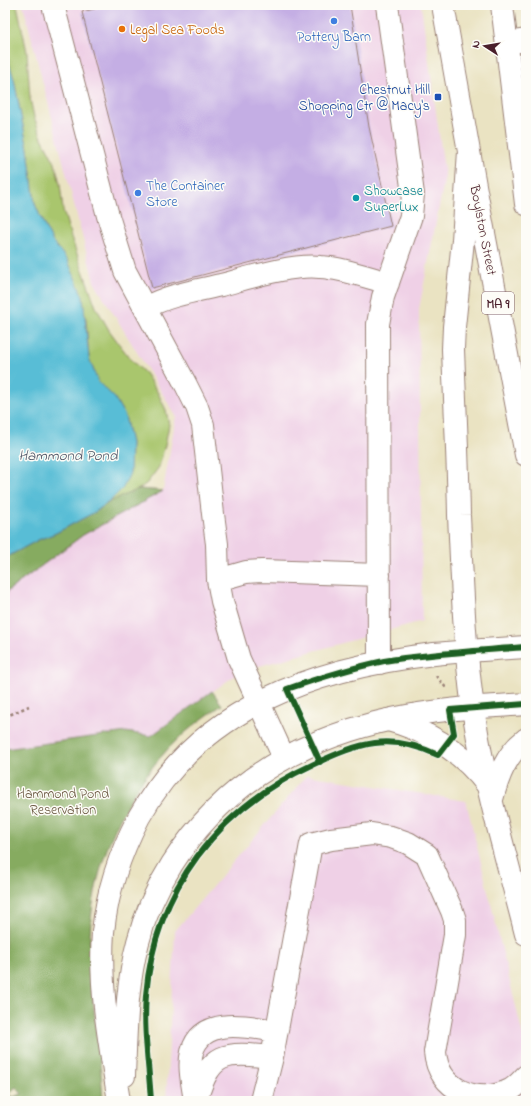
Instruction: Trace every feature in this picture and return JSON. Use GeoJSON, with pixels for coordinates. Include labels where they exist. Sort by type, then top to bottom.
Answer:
{"type":"FeatureCollection","features":[{"type":"Feature","properties":{"kind":"main road"},"geometry":{"type":"LineString","coordinates":[[53,5],[119,255],[132,285],[197,407],[203,425],[217,544],[218,580],[222,601],[239,659],[284,758]]}},
{"type":"Feature","properties":{"kind":"main road"},"geometry":{"type":"LineString","coordinates":[[379,662],[378,324],[381,303],[411,216],[413,194],[388,5]]}},
{"type":"Feature","properties":{"kind":"main road"},"geometry":{"type":"LineString","coordinates":[[502,5],[517,42],[526,204]]}},
{"type":"Feature","properties":{"kind":"main road","name":"Boylston Street"},"geometry":{"type":"LineString","coordinates":[[442,11],[526,455]]}},
{"type":"Feature","properties":{"kind":"main road"},"geometry":{"type":"LineString","coordinates":[[469,151],[453,349],[462,589],[473,708],[490,794],[526,934]]}},
{"type":"Feature","properties":{"kind":"main road"},"geometry":{"type":"LineString","coordinates":[[145,308],[162,299],[296,268],[318,266],[388,283]]}},
{"type":"Feature","properties":{"kind":"main road"},"geometry":{"type":"LineString","coordinates":[[218,580],[246,572],[262,570],[379,574]]}},
{"type":"Feature","properties":{"kind":"main road"},"geometry":{"type":"LineString","coordinates":[[119,1101],[106,1025],[102,978],[102,948],[106,912],[117,866],[130,833],[148,801],[170,772],[195,746],[223,723],[258,702],[298,685],[338,672],[379,662],[433,654],[526,647]]}},
{"type":"Feature","properties":{"kind":"main road"},"geometry":{"type":"LineString","coordinates":[[123,1101],[126,1011],[130,976],[138,941],[149,909],[165,876],[185,845],[203,822],[235,792],[258,774],[284,758],[329,737],[388,720],[434,711],[526,704]]}},
{"type":"Feature","properties":{"kind":"main road"},"geometry":{"type":"LineString","coordinates":[[388,720],[418,730],[446,745],[480,774],[490,794]]}},
{"type":"Feature","properties":{"kind":"main road"},"geometry":{"type":"LineString","coordinates":[[490,794],[505,764],[519,744],[526,739]]}},
{"type":"Feature","properties":{"kind":"main road"},"geometry":{"type":"LineString","coordinates":[[260,1101],[272,1057],[311,844],[331,839],[372,834],[408,842],[427,855],[449,901],[452,911],[455,927],[435,1052],[437,1068],[444,1079],[451,1086],[464,1093],[481,1097],[496,1096],[509,1091],[526,1076]]}},
{"type":"Feature","properties":{"kind":"main road"},"geometry":{"type":"LineString","coordinates":[[196,1101],[192,1076],[192,1052],[198,1041],[207,1032],[216,1028],[228,1026],[242,1026],[276,1031]]}},
{"type":"Feature","properties":{"kind":"main road"},"geometry":{"type":"LineString","coordinates":[[196,1101],[202,1080],[216,1060],[236,1055],[272,1057]]}},
{"type":"Feature","properties":{"kind":"path"},"geometry":{"type":"LineString","coordinates":[[435,671],[435,675],[449,691]]}},
{"type":"Feature","properties":{"kind":"path"},"geometry":{"type":"LineString","coordinates":[[5,717],[29,706]]}},
{"type":"Feature","properties":{"kind":"shaded area"},"geometry":{"type":"Polygon","coordinates":[[[23,5],[421,5],[445,176],[419,309],[422,621],[241,671],[151,736],[126,732],[5,749],[5,593],[83,535],[163,491],[176,416],[94,282],[23,5]]]}},
{"type":"Feature","properties":{"kind":"shaded area"},"geometry":{"type":"Polygon","coordinates":[[[307,775],[466,801],[526,1048],[526,1101],[166,1101],[175,931],[307,775]]]}},
{"type":"Feature","properties":{"kind":"green space"},"geometry":{"type":"Polygon","coordinates":[[[5,5],[17,5],[27,52],[30,98],[34,117],[42,138],[55,163],[60,184],[63,210],[96,307],[109,330],[131,360],[145,373],[158,393],[166,410],[169,425],[159,467],[147,483],[139,489],[163,491],[83,535],[5,593],[5,558],[130,473],[131,443],[125,416],[114,397],[98,382],[89,358],[86,319],[68,261],[53,242],[35,204],[28,149],[14,79],[5,50],[5,5]]]}},
{"type":"Feature","properties":{"kind":"green space"},"geometry":{"type":"Polygon","coordinates":[[[139,489],[163,491],[83,535],[5,593],[5,558],[38,540],[56,533],[95,512],[111,501],[139,489]]]}},
{"type":"Feature","properties":{"kind":"green space","name":"Hammond Pond Reservation"},"geometry":{"type":"Polygon","coordinates":[[[212,691],[222,705],[181,737],[168,749],[151,769],[135,792],[122,816],[110,840],[101,866],[91,920],[90,966],[103,1101],[5,1101],[5,749],[126,732],[151,736],[212,691]],[[16,1087],[8,1094],[13,1097],[22,1094],[16,1087]]]}},
{"type":"Feature","properties":{"kind":"water","name":"Hammond Pond"},"geometry":{"type":"Polygon","coordinates":[[[5,50],[14,79],[28,149],[35,204],[53,242],[68,261],[83,297],[89,358],[98,382],[114,397],[125,416],[131,443],[130,473],[123,488],[110,501],[95,512],[5,558],[5,50]]]}},
{"type":"Feature","properties":{"kind":"building"},"geometry":{"type":"Polygon","coordinates":[[[110,5],[350,5],[369,127],[391,226],[152,288],[82,12],[110,5]]]}},
{"type":"Feature","properties":{"kind":"cycle path"},"geometry":{"type":"LineString","coordinates":[[320,762],[287,689],[384,661],[437,654],[526,647]]}},
{"type":"Feature","properties":{"kind":"cycle path"},"geometry":{"type":"LineString","coordinates":[[151,1101],[145,1008],[152,956],[163,920],[178,887],[197,856],[221,828],[249,804],[280,782],[314,764],[346,750],[375,743],[389,742],[420,748],[438,755],[454,734],[450,710],[526,704]]}},
{"type":"Feature","properties":{"kind":"place","name":"Pottery Barn"},"geometry":{"type":"Point","coordinates":[334,21]}},
{"type":"Feature","properties":{"kind":"place","name":"Legal Sea Foods"},"geometry":{"type":"Point","coordinates":[122,29]}},
{"type":"Feature","properties":{"kind":"place","name":"Chestnut Hill Shopping Ctr @ Macy's"},"geometry":{"type":"Point","coordinates":[438,97]}},
{"type":"Feature","properties":{"kind":"place","name":"The Container Store"},"geometry":{"type":"Point","coordinates":[138,193]}},
{"type":"Feature","properties":{"kind":"place","name":"Showcase SuperLux"},"geometry":{"type":"Point","coordinates":[356,198]}}]}
